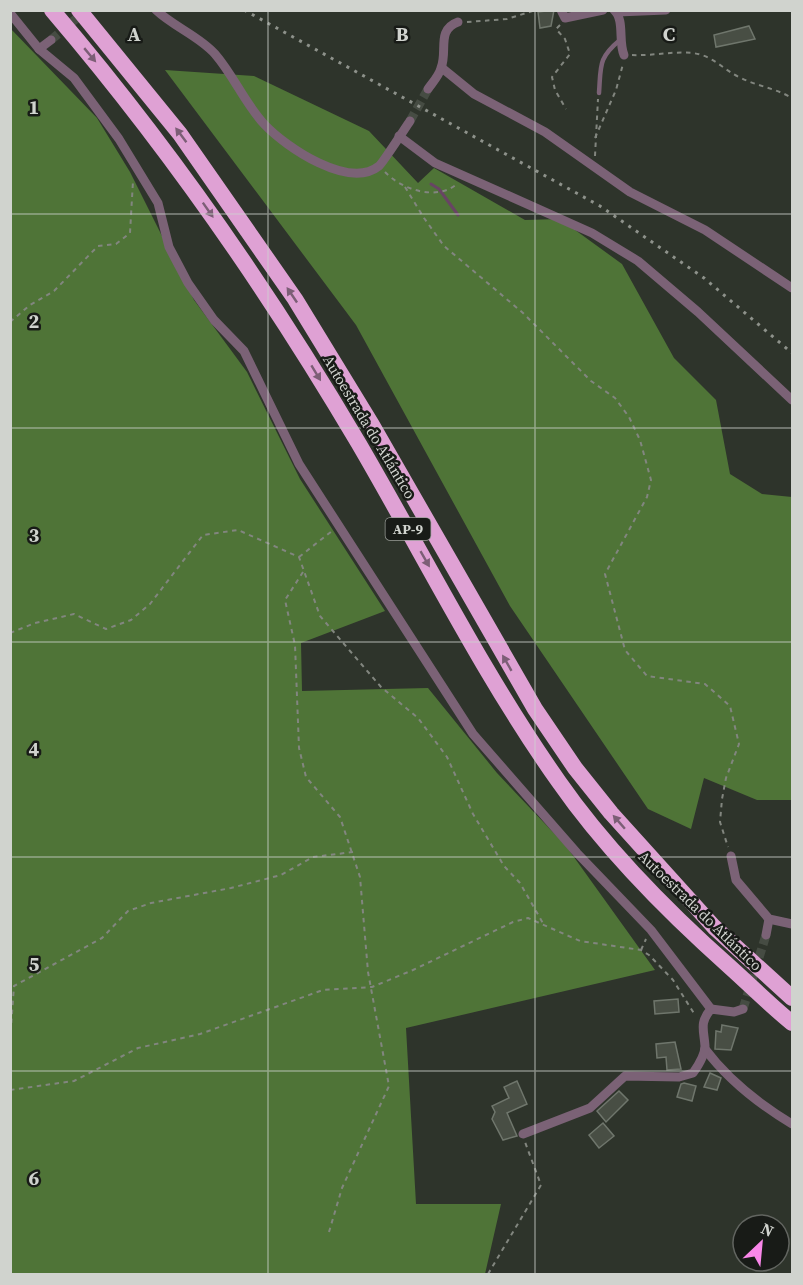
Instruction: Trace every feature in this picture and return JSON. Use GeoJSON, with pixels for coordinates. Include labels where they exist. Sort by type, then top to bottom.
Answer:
{"type":"FeatureCollection","features":[{"type":"Feature","properties":{"kind":"highway","name":"Autoestrada do Atlántico"},"geometry":{"type":"LineString","coordinates":[[52,10],[164,148],[279,312],[359,444],[521,726],[561,785],[645,886],[792,1023]]}},
{"type":"Feature","properties":{"kind":"highway","name":"Autoestrada do Atlántico"},"geometry":{"type":"LineString","coordinates":[[79,10],[180,134],[295,299],[372,425],[535,710],[575,768],[611,813],[714,927],[792,998]]}},
{"type":"Feature","properties":{"kind":"street"},"geometry":{"type":"LineString","coordinates":[[156,10],[208,48],[266,126],[304,156],[346,173],[361,173],[380,166],[410,121]]}},
{"type":"Feature","properties":{"kind":"street"},"geometry":{"type":"LineString","coordinates":[[563,14],[603,10]]}},
{"type":"Feature","properties":{"kind":"street"},"geometry":{"type":"LineString","coordinates":[[624,55],[616,11],[666,10]]}},
{"type":"Feature","properties":{"kind":"street"},"geometry":{"type":"LineString","coordinates":[[10,13],[39,49],[74,78],[95,104],[158,203],[169,246],[188,283],[214,320],[244,351],[281,430],[339,526],[473,734],[577,853],[651,930],[711,1010],[734,1012],[743,1009]]}},
{"type":"Feature","properties":{"kind":"street"},"geometry":{"type":"LineString","coordinates":[[428,89],[442,68],[444,34],[449,25],[458,22]]}},
{"type":"Feature","properties":{"kind":"street"},"geometry":{"type":"LineString","coordinates":[[39,49],[51,40]]}},
{"type":"Feature","properties":{"kind":"street"},"geometry":{"type":"LineString","coordinates":[[442,68],[474,94],[545,132],[630,192],[705,230],[792,288]]}},
{"type":"Feature","properties":{"kind":"street"},"geometry":{"type":"LineString","coordinates":[[397,138],[435,163],[592,233],[638,261],[726,338],[792,400]]}},
{"type":"Feature","properties":{"kind":"street"},"geometry":{"type":"LineString","coordinates":[[731,856],[735,880],[769,919],[792,924]]}},
{"type":"Feature","properties":{"kind":"street"},"geometry":{"type":"LineString","coordinates":[[766,935],[769,919]]}},
{"type":"Feature","properties":{"kind":"street"},"geometry":{"type":"LineString","coordinates":[[711,1010],[701,1025],[705,1049],[752,1098],[792,1124]]}},
{"type":"Feature","properties":{"kind":"street"},"geometry":{"type":"LineString","coordinates":[[523,1134],[590,1108],[625,1076],[679,1077],[693,1073],[705,1049]]}},
{"type":"Feature","properties":{"kind":"lane"},"geometry":{"type":"LineString","coordinates":[[599,93],[601,61],[606,52],[620,40]]}},
{"type":"Feature","properties":{"kind":"path"},"geometry":{"type":"LineString","coordinates":[[458,22],[507,19],[536,10]]}},
{"type":"Feature","properties":{"kind":"path"},"geometry":{"type":"LineString","coordinates":[[563,14],[556,29],[565,39],[570,54],[552,77],[555,90],[566,109]]}},
{"type":"Feature","properties":{"kind":"path"},"geometry":{"type":"LineString","coordinates":[[595,138],[616,90],[624,55],[691,52],[712,59],[741,79],[767,86],[792,98]]}},
{"type":"Feature","properties":{"kind":"path"},"geometry":{"type":"LineString","coordinates":[[595,166],[599,93]]}},
{"type":"Feature","properties":{"kind":"path"},"geometry":{"type":"LineString","coordinates":[[380,166],[405,187],[444,246],[524,312],[591,381],[615,398],[629,417],[640,440],[651,480],[647,497],[605,574],[625,650],[648,676],[705,684],[730,706],[739,744],[726,778],[720,822],[731,856]]}},
{"type":"Feature","properties":{"kind":"path"},"geometry":{"type":"LineString","coordinates":[[10,322],[30,305],[54,291],[98,246],[116,244],[130,233],[136,169]]}},
{"type":"Feature","properties":{"kind":"path"},"geometry":{"type":"LineString","coordinates":[[405,187],[437,193],[448,192],[463,177]]}},
{"type":"Feature","properties":{"kind":"path"},"geometry":{"type":"LineString","coordinates":[[299,557],[339,526]]}},
{"type":"Feature","properties":{"kind":"path"},"geometry":{"type":"LineString","coordinates":[[10,633],[35,622],[74,614],[106,629],[131,620],[150,604],[202,536],[238,530],[299,557]]}},
{"type":"Feature","properties":{"kind":"path"},"geometry":{"type":"LineString","coordinates":[[299,557],[320,616],[381,687],[418,718],[447,757],[473,814],[504,866],[520,883],[544,926]]}},
{"type":"Feature","properties":{"kind":"path"},"geometry":{"type":"LineString","coordinates":[[303,571],[285,600],[295,645],[299,748],[306,777],[340,817],[360,877],[368,972],[388,1086],[342,1188],[328,1232]]}},
{"type":"Feature","properties":{"kind":"path"},"geometry":{"type":"LineString","coordinates":[[10,1041],[14,986],[102,938],[128,911],[151,903],[231,888],[281,875],[313,857],[353,852]]}},
{"type":"Feature","properties":{"kind":"path"},"geometry":{"type":"LineString","coordinates":[[10,1090],[74,1081],[138,1048],[200,1034],[323,990],[372,987],[513,922],[528,918],[580,941],[618,945],[649,955],[672,980],[701,1025]]}},
{"type":"Feature","properties":{"kind":"path"},"geometry":{"type":"LineString","coordinates":[[488,1275],[542,1185],[523,1134]]}},
{"type":"Feature","properties":{"kind":"green space"},"geometry":{"type":"Polygon","coordinates":[[[10,28],[97,118],[130,172],[194,300],[247,372],[300,479],[385,611],[301,643],[302,691],[428,688],[497,773],[566,846],[655,970],[406,1028],[416,1204],[501,1204],[485,1274],[11,1274],[10,28]]]}},
{"type":"Feature","properties":{"kind":"green space"},"geometry":{"type":"Polygon","coordinates":[[[165,70],[254,76],[369,131],[418,183],[434,168],[525,220],[560,219],[622,264],[674,358],[716,400],[730,474],[762,494],[792,497],[792,800],[757,800],[704,778],[691,829],[648,809],[510,606],[356,325],[165,70]]]}},
{"type":"Feature","properties":{"kind":"building"},"geometry":{"type":"Polygon","coordinates":[[[554,10],[551,26],[540,28],[538,12],[554,10]]]}},
{"type":"Feature","properties":{"kind":"building"},"geometry":{"type":"Polygon","coordinates":[[[749,26],[755,39],[716,47],[714,35],[749,26]]]}},
{"type":"Feature","properties":{"kind":"building"},"geometry":{"type":"Polygon","coordinates":[[[678,999],[679,1012],[655,1014],[654,1001],[678,999]]]}},
{"type":"Feature","properties":{"kind":"building"},"geometry":{"type":"Polygon","coordinates":[[[722,1025],[738,1028],[731,1050],[715,1049],[716,1031],[721,1032],[722,1025]]]}},
{"type":"Feature","properties":{"kind":"building"},"geometry":{"type":"Polygon","coordinates":[[[675,1042],[681,1069],[667,1070],[666,1057],[657,1058],[656,1044],[675,1042]]]}},
{"type":"Feature","properties":{"kind":"building"},"geometry":{"type":"Polygon","coordinates":[[[710,1073],[721,1078],[717,1090],[704,1087],[710,1073]]]}},
{"type":"Feature","properties":{"kind":"building"},"geometry":{"type":"Polygon","coordinates":[[[517,1081],[527,1104],[507,1113],[517,1136],[503,1140],[492,1119],[495,1112],[492,1106],[509,1098],[504,1087],[517,1081]]]}},
{"type":"Feature","properties":{"kind":"building"},"geometry":{"type":"Polygon","coordinates":[[[681,1084],[696,1086],[692,1101],[677,1097],[681,1084]]]}},
{"type":"Feature","properties":{"kind":"building"},"geometry":{"type":"Polygon","coordinates":[[[619,1091],[628,1100],[606,1122],[597,1111],[619,1091]]]}},
{"type":"Feature","properties":{"kind":"building"},"geometry":{"type":"Polygon","coordinates":[[[603,1123],[614,1136],[599,1148],[589,1135],[603,1123]]]}},
{"type":"Feature","properties":{"kind":"waterway"},"geometry":{"type":"LineString","coordinates":[[431,184],[439,189],[458,215]]}},
{"type":"Feature","properties":{"kind":"tunnel"},"geometry":{"type":"LineString","coordinates":[[51,40],[84,12]]}},
{"type":"Feature","properties":{"kind":"tunnel"},"geometry":{"type":"LineString","coordinates":[[410,121],[428,89]]}},
{"type":"Feature","properties":{"kind":"tunnel"},"geometry":{"type":"LineString","coordinates":[[743,1009],[766,935]]}},
{"type":"Feature","properties":{"kind":"railway"},"geometry":{"type":"LineString","coordinates":[[244,10],[600,206],[704,278],[792,353]]}}]}
